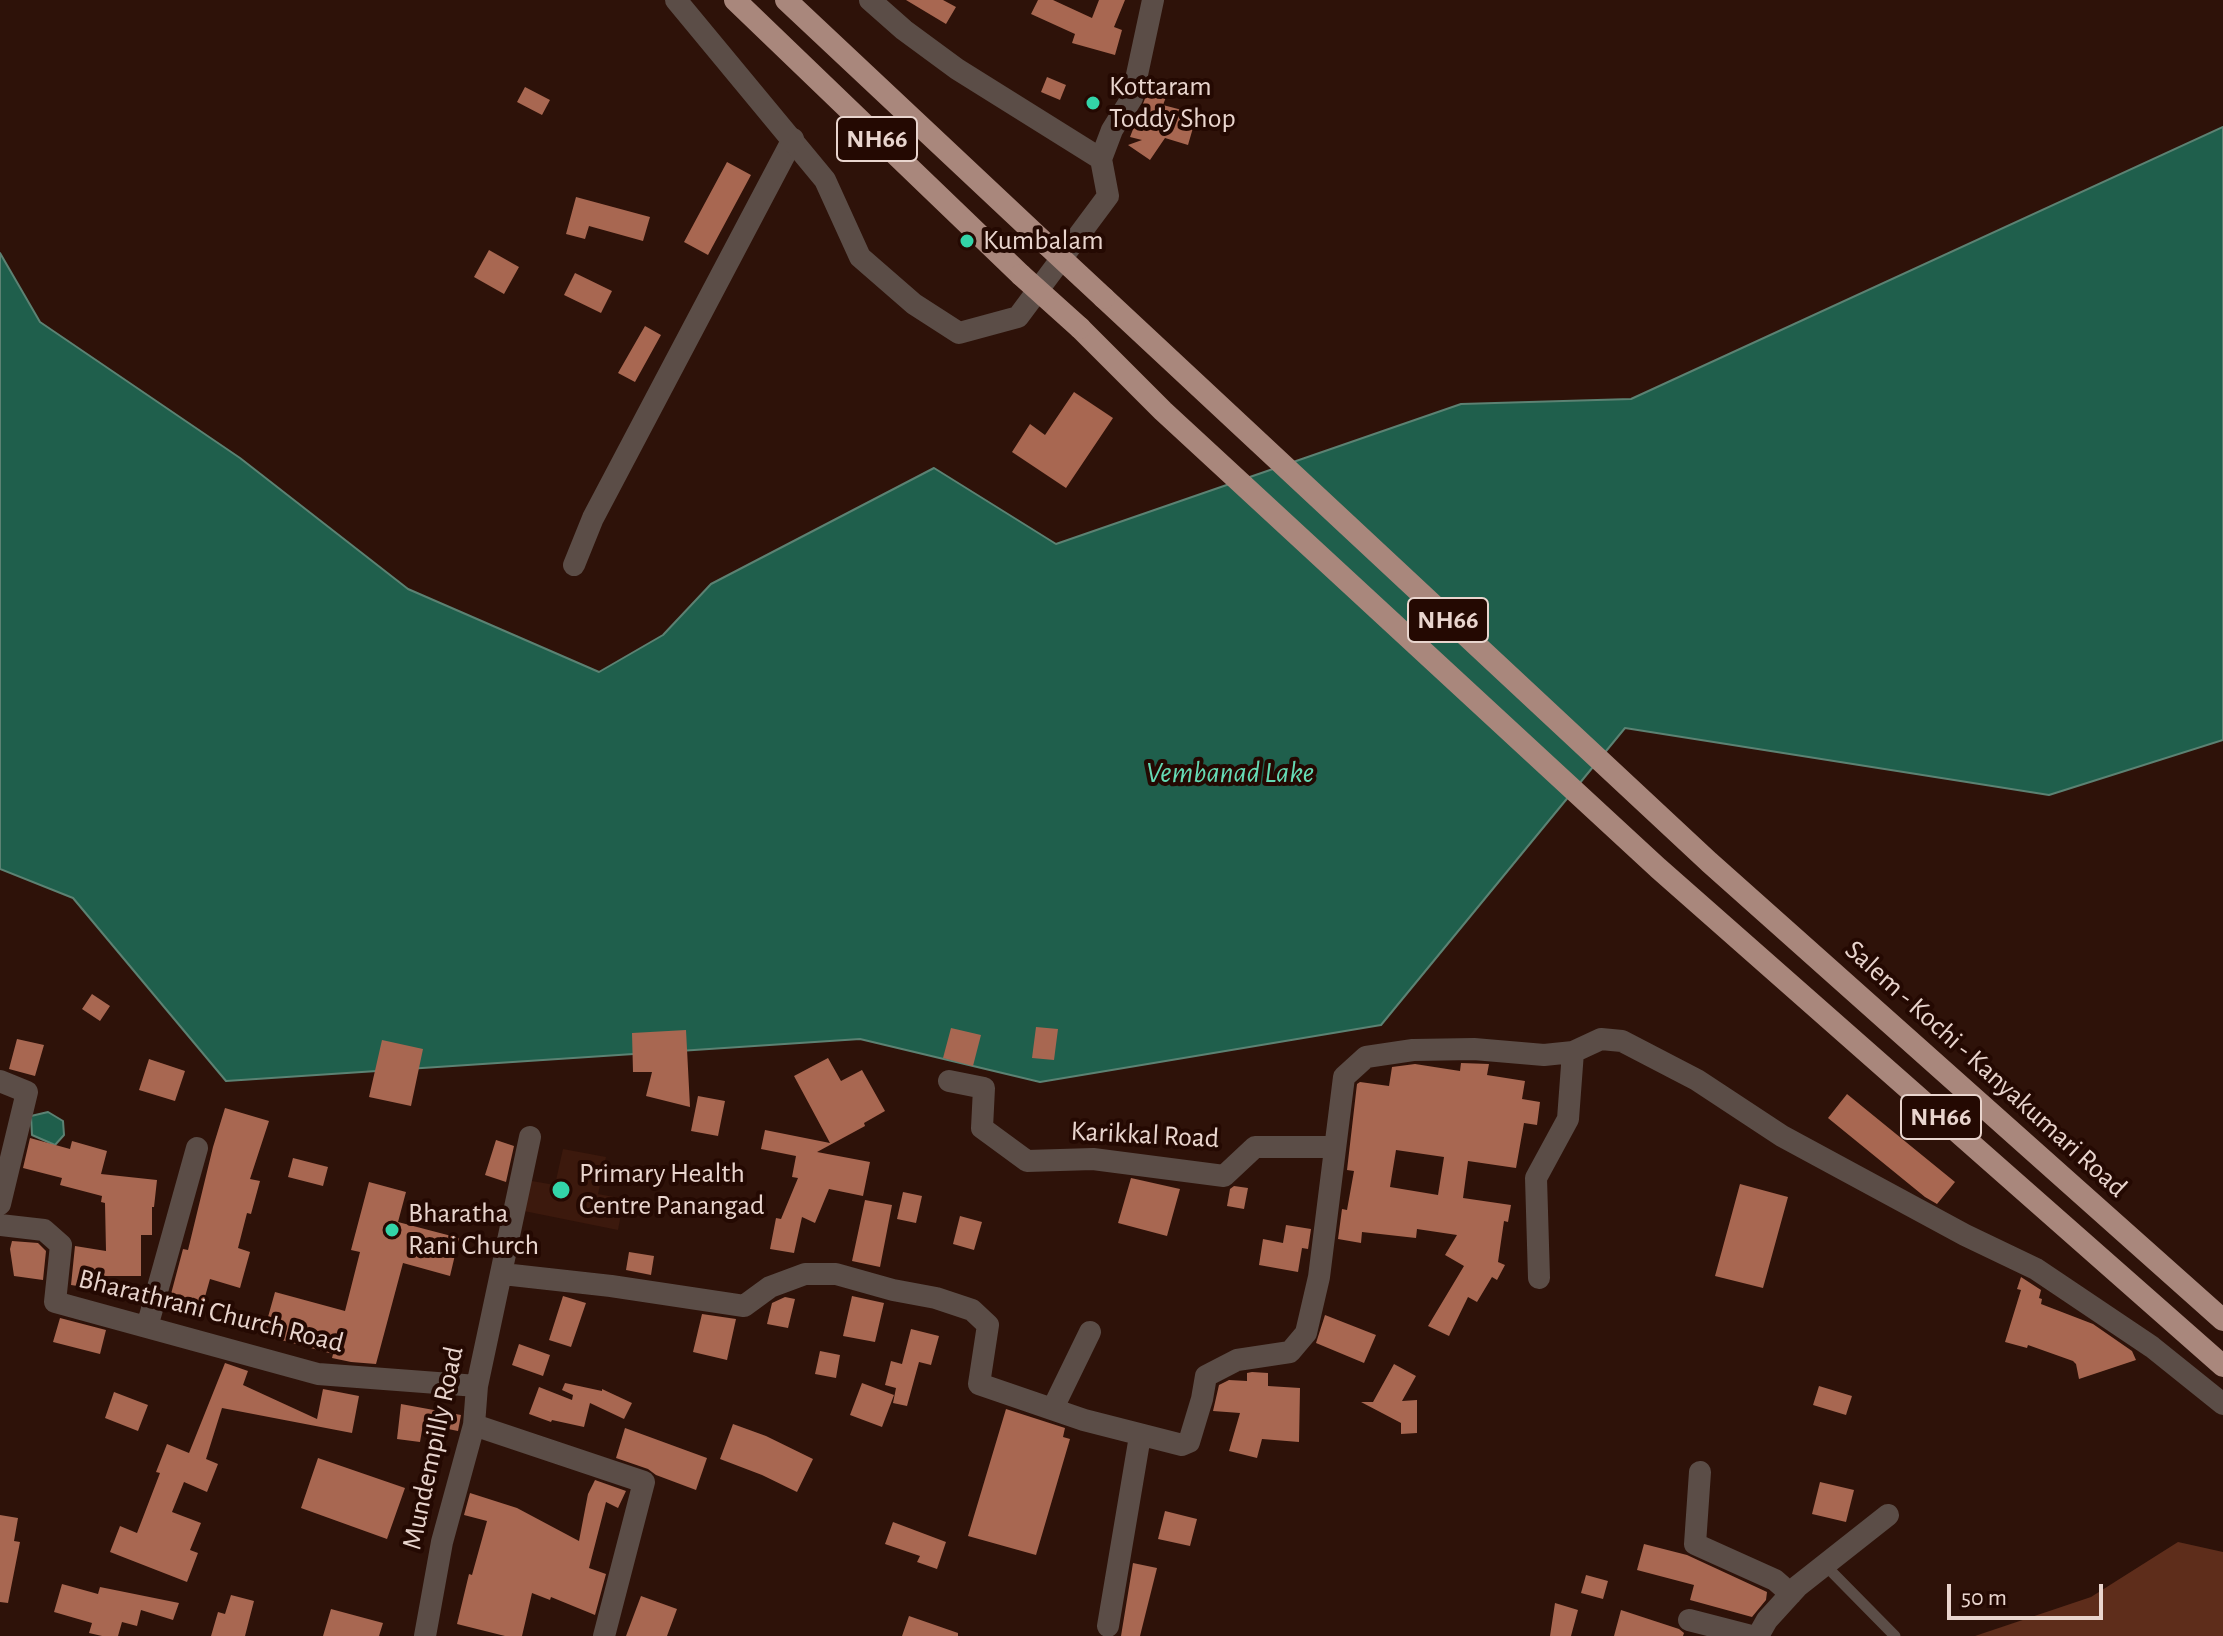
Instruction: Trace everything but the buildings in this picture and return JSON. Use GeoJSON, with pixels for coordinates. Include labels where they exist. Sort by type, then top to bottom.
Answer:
{"type":"FeatureCollection","features":[{"type":"Feature","properties":{"kind":"highway","name":"NH66"},"geometry":{"type":"LineString","coordinates":[[735,0],[1163,411],[1658,868],[2223,1366]]}},
{"type":"Feature","properties":{"kind":"highway","name":"Salem - Kochi - Kanyakumari Road"},"geometry":{"type":"LineString","coordinates":[[786,0],[1187,378],[1709,862],[2223,1320]]}},
{"type":"Feature","properties":{"kind":"street"},"geometry":{"type":"LineString","coordinates":[[676,0],[825,180],[860,257],[914,304],[959,333],[1018,317],[1082,235],[1108,196],[1101,159],[1112,130],[1132,98],[1153,0]]}},
{"type":"Feature","properties":{"kind":"street"},"geometry":{"type":"LineString","coordinates":[[870,0],[957,69],[1101,159]]}},
{"type":"Feature","properties":{"kind":"street"},"geometry":{"type":"LineString","coordinates":[[574,565],[600,504],[793,139]]}},
{"type":"Feature","properties":{"kind":"street"},"geometry":{"type":"LineString","coordinates":[[503,1274],[744,1306],[770,1287],[805,1274],[836,1274],[936,1298],[972,1310],[988,1325],[979,1384],[1140,1436],[1182,1445],[1189,1442],[1206,1376],[1237,1360],[1290,1352],[1306,1333],[1319,1277],[1344,1077],[1366,1057],[1413,1050],[1474,1049],[1544,1055],[1573,1052],[1601,1039],[1622,1041],[1697,1080],[1782,1136],[1965,1235],[2036,1269],[2152,1347],[2223,1404]]}},
{"type":"Feature","properties":{"kind":"street"},"geometry":{"type":"LineString","coordinates":[[1539,1278],[1536,1178],[1568,1119],[1573,1052]]}},
{"type":"Feature","properties":{"kind":"street"},"geometry":{"type":"LineString","coordinates":[[0,1081],[27,1092],[0,1204]]}},
{"type":"Feature","properties":{"kind":"street","name":"Karikkal Road"},"geometry":{"type":"LineString","coordinates":[[949,1081],[984,1088],[982,1128],[1027,1161],[1093,1159],[1224,1176],[1255,1147],[1334,1147]]}},
{"type":"Feature","properties":{"kind":"street","name":"Mundempilly Road"},"geometry":{"type":"LineString","coordinates":[[427,1635],[442,1542],[474,1425],[477,1386],[530,1137]]}},
{"type":"Feature","properties":{"kind":"street"},"geometry":{"type":"LineString","coordinates":[[147,1327],[197,1148]]}},
{"type":"Feature","properties":{"kind":"street","name":"Bharathrani Church Road"},"geometry":{"type":"LineString","coordinates":[[0,1225],[44,1230],[61,1245],[55,1302],[318,1374],[477,1386]]}},
{"type":"Feature","properties":{"kind":"street"},"geometry":{"type":"LineString","coordinates":[[1053,1408],[1090,1332]]}},
{"type":"Feature","properties":{"kind":"street"},"geometry":{"type":"LineString","coordinates":[[474,1425],[644,1482],[604,1636]]}},
{"type":"Feature","properties":{"kind":"street"},"geometry":{"type":"LineString","coordinates":[[1108,1626],[1140,1436]]}},
{"type":"Feature","properties":{"kind":"street"},"geometry":{"type":"LineString","coordinates":[[1700,1472],[1695,1544],[1775,1580],[1791,1594]]}},
{"type":"Feature","properties":{"kind":"street"},"geometry":{"type":"LineString","coordinates":[[1758,1636],[1767,1620],[1791,1594],[1888,1515]]}},
{"type":"Feature","properties":{"kind":"street"},"geometry":{"type":"LineString","coordinates":[[1689,1620],[1751,1636]]}},
{"type":"Feature","properties":{"kind":"lane"},"geometry":{"type":"LineString","coordinates":[[1825,1565],[1895,1636]]}},
{"type":"Feature","properties":{"kind":"shaded area","name":"Primary Health Centre Panangad"},"geometry":{"type":"Polygon","coordinates":[[[563,1149],[606,1157],[598,1194],[624,1199],[618,1230],[519,1210],[526,1180],[555,1185],[563,1149]]]}},
{"type":"Feature","properties":{"kind":"shaded area"},"geometry":{"type":"Polygon","coordinates":[[[2178,1542],[2223,1552],[2223,1636],[1975,1636],[2091,1597],[2178,1542]]]}},
{"type":"Feature","properties":{"kind":"water","name":"Vembanad Lake"},"geometry":{"type":"Polygon","coordinates":[[[2223,127],[2223,740],[2049,795],[1625,728],[1381,1025],[1040,1082],[860,1039],[226,1081],[73,898],[0,869],[0,253],[40,322],[240,458],[408,589],[599,672],[663,635],[711,584],[934,468],[1056,544],[1461,404],[1631,399],[2223,127]]]}},
{"type":"Feature","properties":{"kind":"water"},"geometry":{"type":"Polygon","coordinates":[[[48,1112],[63,1121],[64,1135],[55,1145],[32,1135],[31,1116],[48,1112]]]}},
{"type":"Feature","properties":{"kind":"place","name":"Kottaram Toddy Shop"},"geometry":{"type":"Point","coordinates":[1093,103]}},
{"type":"Feature","properties":{"kind":"place","name":"Kumbalam"},"geometry":{"type":"Point","coordinates":[967,241]}},
{"type":"Feature","properties":{"kind":"place","name":"Primary Health Centre Panangad"},"geometry":{"type":"Point","coordinates":[561,1190]}},
{"type":"Feature","properties":{"kind":"place","name":"Bharatha Rani Church"},"geometry":{"type":"Point","coordinates":[392,1230]}}]}
